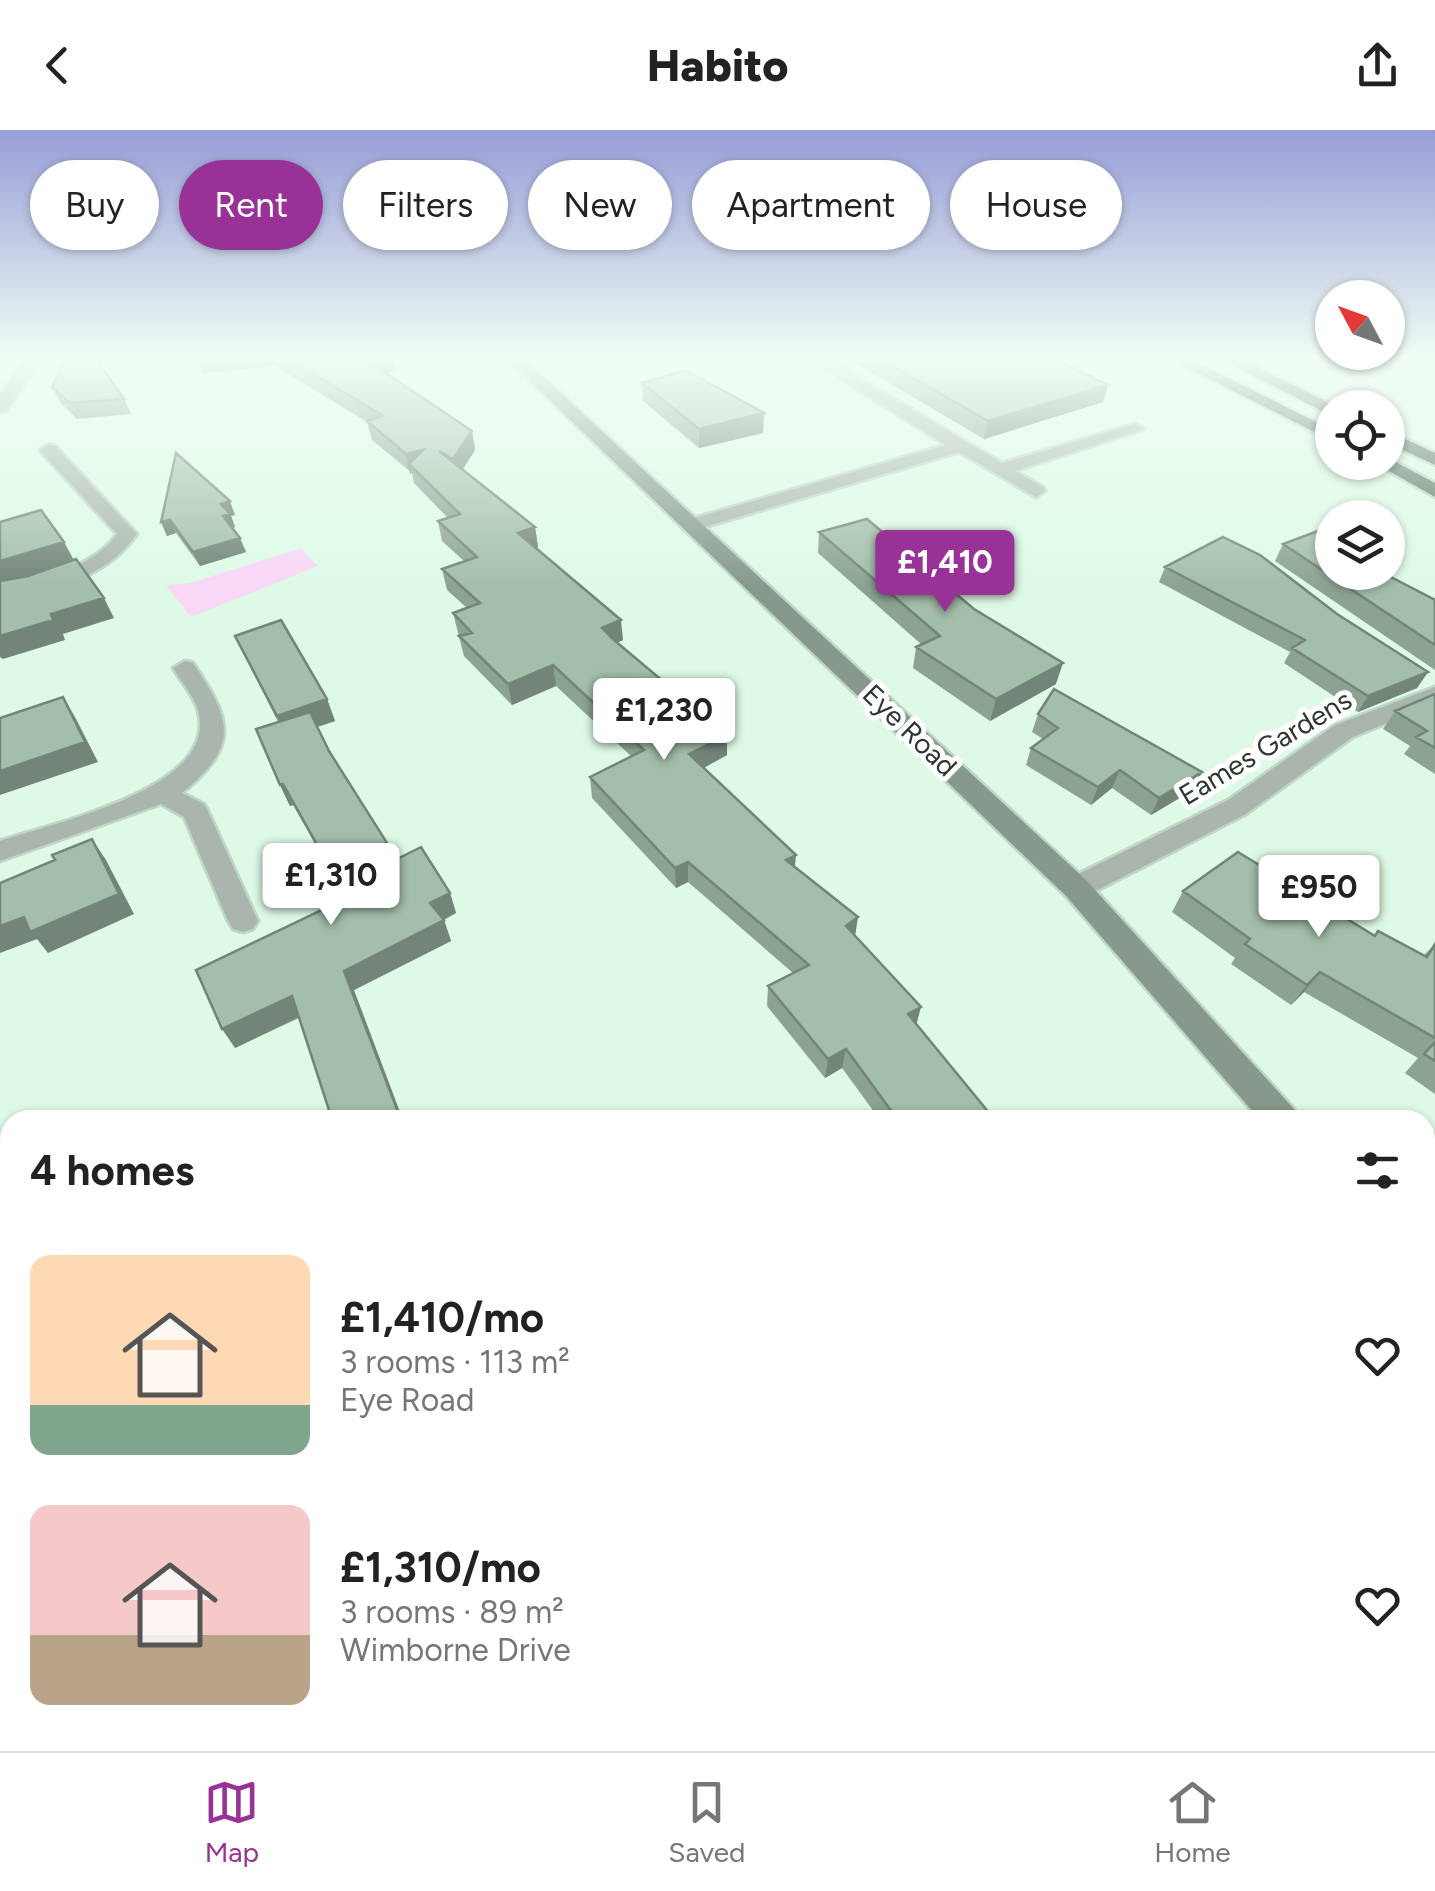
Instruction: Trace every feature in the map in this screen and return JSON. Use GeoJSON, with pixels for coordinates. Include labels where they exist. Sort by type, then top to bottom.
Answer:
{"type":"FeatureCollection","features":[{"type":"Feature","properties":{"kind":"highway"},"geometry":{"type":"LineString","coordinates":[[1405,445],[1435,460]]}},
{"type":"Feature","properties":{"kind":"highway"},"geometry":{"type":"LineString","coordinates":[[1405,475],[1435,491]]}},
{"type":"Feature","properties":{"kind":"street","name":"Eye Road"},"geometry":{"type":"LineString","coordinates":[[597,436],[1076,888],[1273,1110]]}},
{"type":"Feature","properties":{"kind":"street"},"geometry":{"type":"LineString","coordinates":[[948,436],[1036,491]]}},
{"type":"Feature","properties":{"kind":"street"},"geometry":{"type":"LineString","coordinates":[[1002,469],[1113,436]]}},
{"type":"Feature","properties":{"kind":"street"},"geometry":{"type":"LineString","coordinates":[[692,525],[964,445]]}},
{"type":"Feature","properties":{"kind":"street"},"geometry":{"type":"LineString","coordinates":[[0,595],[94,566],[118,552],[127,534],[49,450]]}},
{"type":"Feature","properties":{"kind":"street"},"geometry":{"type":"LineString","coordinates":[[0,851],[164,794],[188,777],[210,742],[212,715],[185,668]]}},
{"type":"Feature","properties":{"kind":"street","name":"Eames Gardens"},"geometry":{"type":"LineString","coordinates":[[1076,888],[1237,807],[1344,732],[1430,684]]}},
{"type":"Feature","properties":{"kind":"street"},"geometry":{"type":"LineString","coordinates":[[164,794],[196,810],[243,921]]}},
{"type":"Feature","properties":{"kind":"shaded area"},"geometry":{"type":"Polygon","coordinates":[[[301,548],[318,566],[191,617],[166,585],[190,583],[301,548]]]}},
{"type":"Feature","properties":{"kind":"building"},"geometry":{"type":"Polygon","coordinates":[[[384,436],[469,436],[453,459],[439,451],[535,527],[518,533],[621,620],[602,628],[727,735],[689,754],[796,855],[786,860],[858,917],[846,926],[921,1007],[908,1014],[987,1110],[891,1110],[846,1049],[828,1059],[768,986],[809,965],[688,862],[675,868],[590,777],[644,750],[553,665],[508,684],[459,636],[472,633],[453,613],[480,603],[442,569],[477,557],[438,521],[460,514],[409,464],[423,450],[406,454],[384,436]]]}},
{"type":"Feature","properties":{"kind":"building"},"geometry":{"type":"Polygon","coordinates":[[[176,453],[230,501],[221,504],[230,514],[223,516],[240,538],[193,552],[170,520],[161,522],[176,453]]]}},
{"type":"Feature","properties":{"kind":"building"},"geometry":{"type":"Polygon","coordinates":[[[41,510],[64,542],[0,561],[0,522],[41,510]]]}},
{"type":"Feature","properties":{"kind":"building"},"geometry":{"type":"Polygon","coordinates":[[[867,519],[974,609],[1063,663],[996,699],[916,647],[940,636],[819,532],[867,519]]]}},
{"type":"Feature","properties":{"kind":"building"},"geometry":{"type":"Polygon","coordinates":[[[1315,532],[1315,565],[1283,544],[1315,532]]]}},
{"type":"Feature","properties":{"kind":"building"},"geometry":{"type":"Polygon","coordinates":[[[1223,537],[1260,555],[1337,614],[1428,672],[1368,696],[1292,648],[1305,640],[1165,567],[1223,537]]]}},
{"type":"Feature","properties":{"kind":"building"},"geometry":{"type":"Polygon","coordinates":[[[76,559],[104,598],[51,614],[53,620],[0,636],[0,581],[76,559]]]}},
{"type":"Feature","properties":{"kind":"building"},"geometry":{"type":"Polygon","coordinates":[[[1405,584],[1435,600],[1435,645],[1352,590],[1405,590],[1405,584]]]}},
{"type":"Feature","properties":{"kind":"building"},"geometry":{"type":"Polygon","coordinates":[[[281,620],[327,699],[277,716],[235,636],[281,620]]]}},
{"type":"Feature","properties":{"kind":"building"},"geometry":{"type":"Polygon","coordinates":[[[1054,689],[1202,772],[1159,798],[1120,770],[1098,787],[1031,748],[1058,728],[1038,714],[1054,689]]]}},
{"type":"Feature","properties":{"kind":"building"},"geometry":{"type":"Polygon","coordinates":[[[1435,694],[1435,748],[1416,737],[1427,731],[1395,711],[1435,694]]]}},
{"type":"Feature","properties":{"kind":"building"},"geometry":{"type":"Polygon","coordinates":[[[63,697],[85,742],[0,771],[0,718],[63,697]]]}},
{"type":"Feature","properties":{"kind":"building"},"geometry":{"type":"Polygon","coordinates":[[[310,712],[329,751],[397,859],[421,847],[450,893],[430,903],[444,920],[344,971],[397,1110],[329,1110],[292,996],[222,1029],[196,970],[347,898],[283,784],[280,785],[256,729],[310,712]]]}},
{"type":"Feature","properties":{"kind":"building"},"geometry":{"type":"Polygon","coordinates":[[[92,839],[119,894],[30,932],[24,917],[0,926],[0,883],[92,839]]]}},
{"type":"Feature","properties":{"kind":"building"},"geometry":{"type":"Polygon","coordinates":[[[1238,852],[1375,936],[1378,931],[1427,957],[1435,944],[1435,1038],[1320,972],[1307,985],[1245,944],[1250,939],[1183,891],[1238,852]]]}},
{"type":"Feature","properties":{"kind":"building"},"geometry":{"type":"Polygon","coordinates":[[[1435,1042],[1435,1061],[1424,1054],[1435,1042]]]}}]}
